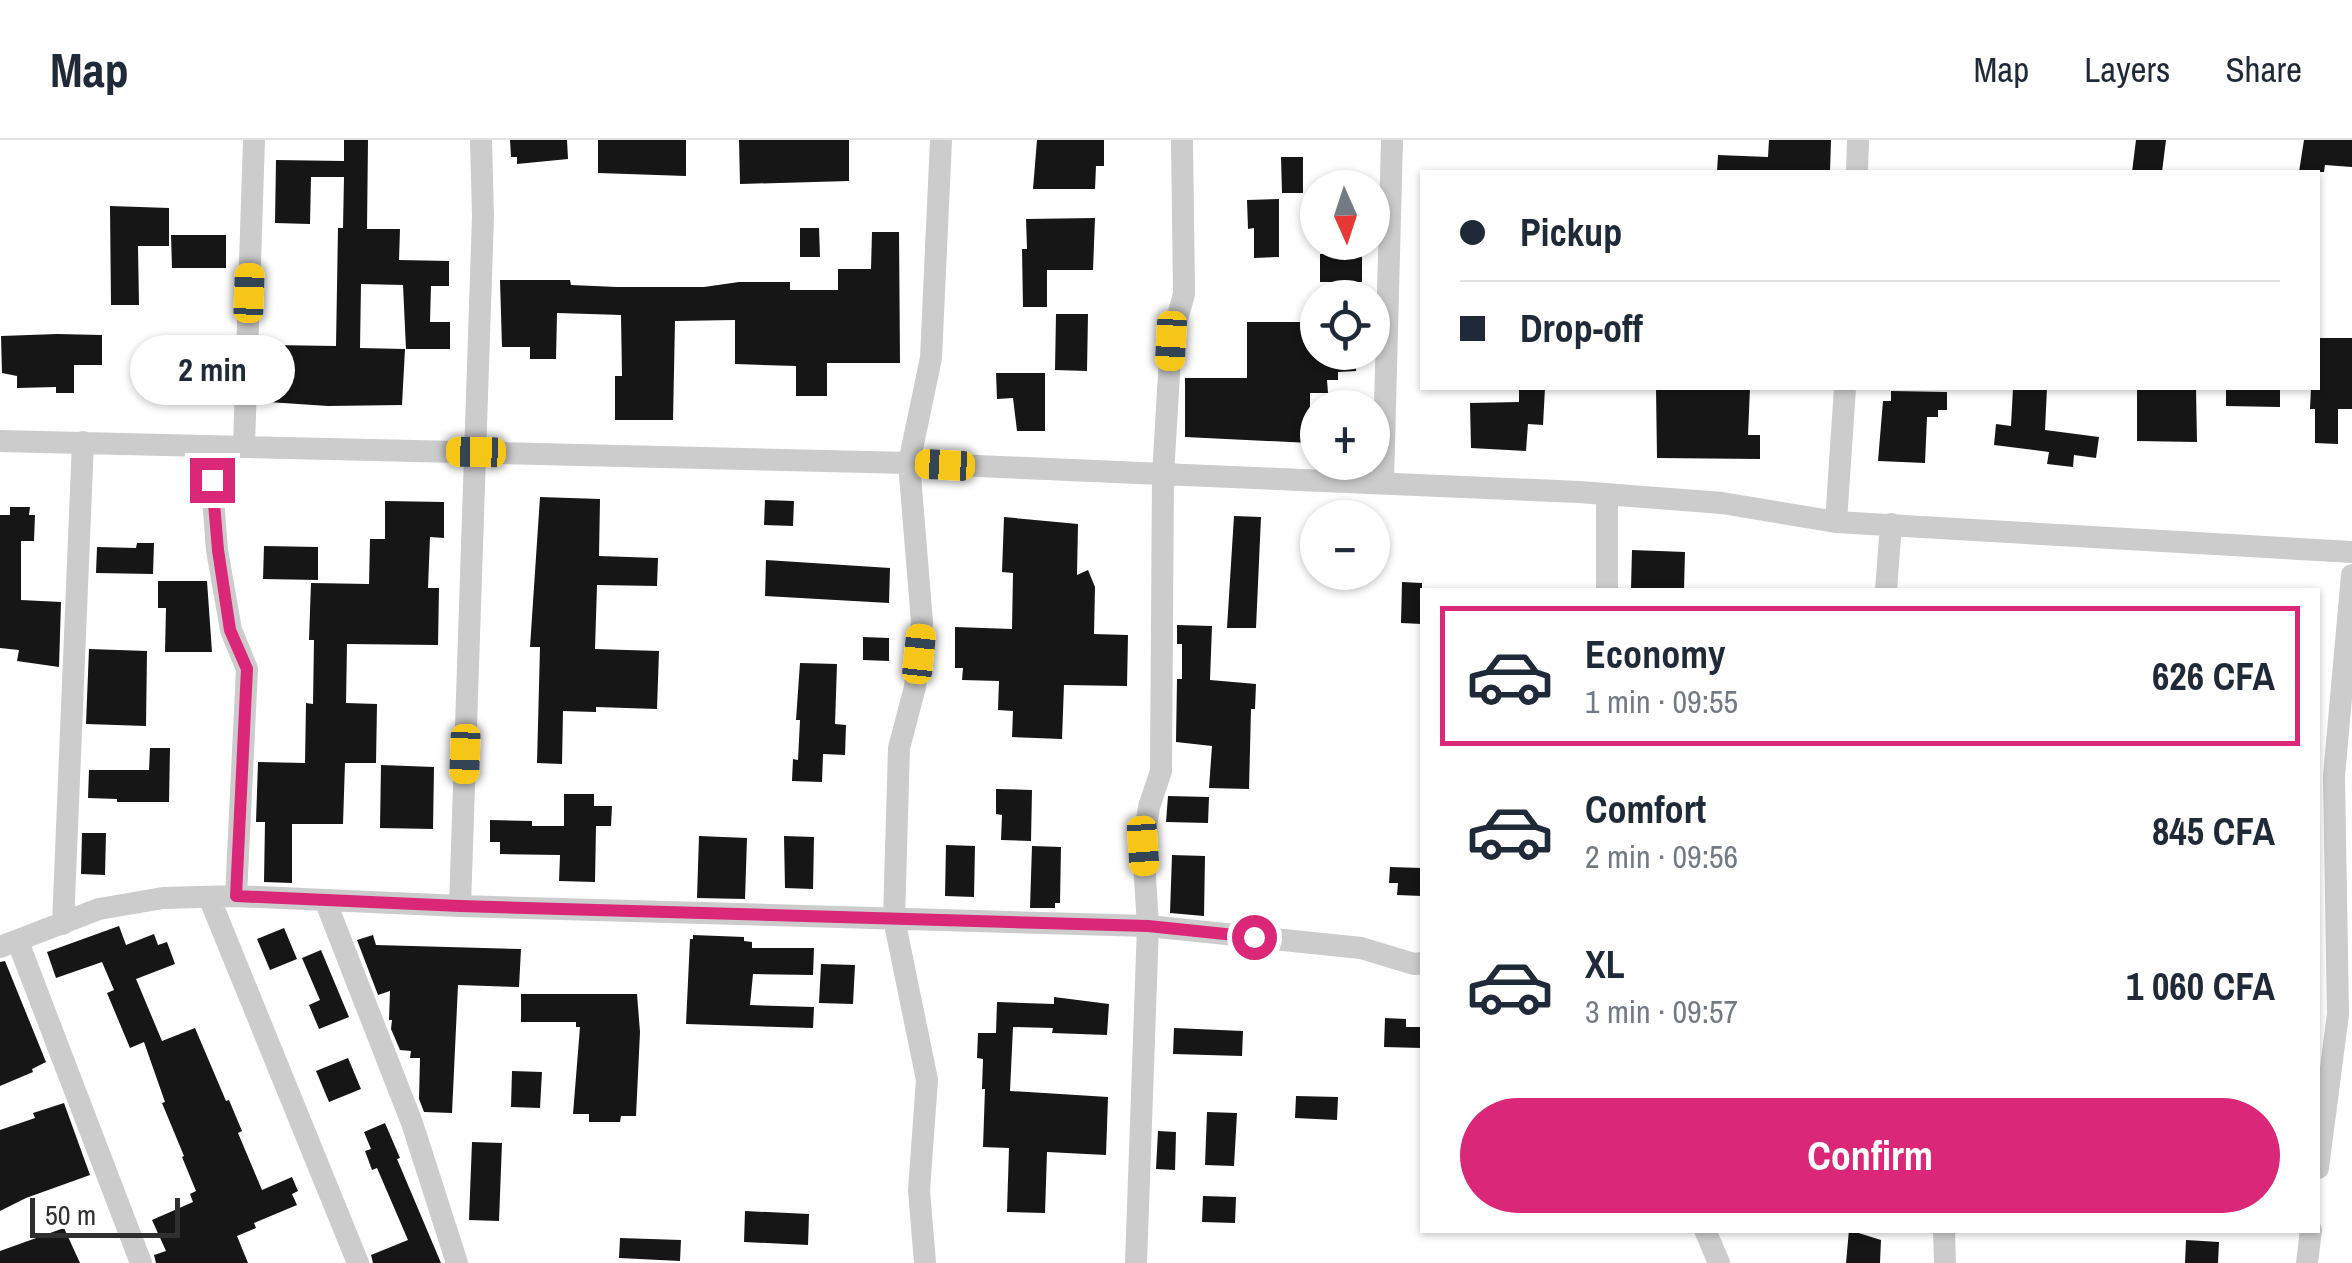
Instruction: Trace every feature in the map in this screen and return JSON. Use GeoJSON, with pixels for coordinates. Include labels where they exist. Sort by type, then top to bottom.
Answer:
{"type":"FeatureCollection","features":[{"type":"Feature","properties":{"kind":"street"},"geometry":{"type":"LineString","coordinates":[[244,446],[254,140]]}},
{"type":"Feature","properties":{"kind":"street"},"geometry":{"type":"LineString","coordinates":[[460,906],[483,216],[481,140]]}},
{"type":"Feature","properties":{"kind":"street"},"geometry":{"type":"LineString","coordinates":[[924,1263],[919,1190],[927,1080],[894,919],[900,748],[915,687],[922,622],[909,463],[931,358],[941,140]]}},
{"type":"Feature","properties":{"kind":"street"},"geometry":{"type":"LineString","coordinates":[[1136,1263],[1148,926],[1143,846],[1149,807],[1161,771],[1164,475],[1171,341],[1184,294],[1182,140]]}},
{"type":"Feature","properties":{"kind":"street"},"geometry":{"type":"LineString","coordinates":[[1383,483],[1392,140]]}},
{"type":"Feature","properties":{"kind":"street"},"geometry":{"type":"LineString","coordinates":[[1857,170],[1858,140]]}},
{"type":"Feature","properties":{"kind":"street"},"geometry":{"type":"LineString","coordinates":[[1836,522],[1845,390]]}},
{"type":"Feature","properties":{"kind":"street"},"geometry":{"type":"LineString","coordinates":[[0,440],[909,463],[1383,483],[1722,503],[1836,522],[2352,552]]}},
{"type":"Feature","properties":{"kind":"street"},"geometry":{"type":"LineString","coordinates":[[63,924],[83,442]]}},
{"type":"Feature","properties":{"kind":"street"},"geometry":{"type":"LineString","coordinates":[[209,446],[230,630],[247,669],[236,896]]}},
{"type":"Feature","properties":{"kind":"street"},"geometry":{"type":"LineString","coordinates":[[1607,494],[1608,588]]}},
{"type":"Feature","properties":{"kind":"street"},"geometry":{"type":"LineString","coordinates":[[1886,588],[1890,524]]}},
{"type":"Feature","properties":{"kind":"street"},"geometry":{"type":"LineString","coordinates":[[2320,1153],[2338,1014],[2334,776],[2344,737],[2352,575]]}},
{"type":"Feature","properties":{"kind":"street"},"geometry":{"type":"LineString","coordinates":[[141,1263],[9,944],[99,909],[163,898],[236,896],[1148,926],[1360,948],[1420,963]]}},
{"type":"Feature","properties":{"kind":"street"},"geometry":{"type":"LineString","coordinates":[[210,897],[358,1263]]}},
{"type":"Feature","properties":{"kind":"street"},"geometry":{"type":"LineString","coordinates":[[325,900],[412,1123],[457,1263]]}},
{"type":"Feature","properties":{"kind":"street"},"geometry":{"type":"LineString","coordinates":[[1706,1233],[1719,1263]]}},
{"type":"Feature","properties":{"kind":"street"},"geometry":{"type":"LineString","coordinates":[[1944,1233],[1945,1263]]}},
{"type":"Feature","properties":{"kind":"street"},"geometry":{"type":"LineString","coordinates":[[2307,1263],[2311,1233]]}},
{"type":"Feature","properties":{"kind":"building"},"geometry":{"type":"Polygon","coordinates":[[[344,140],[368,140],[367,229],[400,229],[399,260],[449,261],[449,286],[431,286],[430,322],[450,322],[450,349],[406,349],[403,285],[361,284],[360,348],[405,349],[402,405],[268,402],[271,345],[336,346],[338,228],[343,228],[344,177],[311,177],[310,224],[275,223],[276,160],[344,161],[344,140]]]}},
{"type":"Feature","properties":{"kind":"building"},"geometry":{"type":"Polygon","coordinates":[[[510,140],[567,140],[568,159],[517,164],[517,157],[511,157],[510,140]]]}},
{"type":"Feature","properties":{"kind":"building"},"geometry":{"type":"Polygon","coordinates":[[[598,140],[686,140],[686,176],[598,173],[598,140]]]}},
{"type":"Feature","properties":{"kind":"building"},"geometry":{"type":"Polygon","coordinates":[[[739,140],[849,140],[849,181],[740,184],[739,140]]]}},
{"type":"Feature","properties":{"kind":"building"},"geometry":{"type":"Polygon","coordinates":[[[1037,140],[1104,140],[1104,166],[1096,166],[1095,189],[1033,189],[1037,140]]]}},
{"type":"Feature","properties":{"kind":"building"},"geometry":{"type":"Polygon","coordinates":[[[1769,140],[1831,140],[1830,170],[1717,170],[1718,155],[1768,157],[1769,140]]]}},
{"type":"Feature","properties":{"kind":"building"},"geometry":{"type":"Polygon","coordinates":[[[2136,140],[2166,140],[2162,170],[2132,170],[2136,140]]]}},
{"type":"Feature","properties":{"kind":"building"},"geometry":{"type":"Polygon","coordinates":[[[2304,140],[2352,140],[2352,167],[2325,165],[2324,172],[2299,170],[2304,140]]]}},
{"type":"Feature","properties":{"kind":"building"},"geometry":{"type":"Polygon","coordinates":[[[1281,157],[1303,157],[1300,193],[1282,193],[1281,157]]]}},
{"type":"Feature","properties":{"kind":"building"},"geometry":{"type":"Polygon","coordinates":[[[1279,199],[1279,257],[1254,258],[1254,228],[1248,229],[1247,200],[1279,199]]]}},
{"type":"Feature","properties":{"kind":"building"},"geometry":{"type":"Polygon","coordinates":[[[110,206],[169,208],[169,246],[138,246],[139,305],[111,305],[110,206]]]}},
{"type":"Feature","properties":{"kind":"building"},"geometry":{"type":"Polygon","coordinates":[[[1095,218],[1093,270],[1047,270],[1047,307],[1023,307],[1026,219],[1095,218]]]}},
{"type":"Feature","properties":{"kind":"building"},"geometry":{"type":"Polygon","coordinates":[[[800,228],[819,228],[820,257],[800,257],[800,228]]]}},
{"type":"Feature","properties":{"kind":"building"},"geometry":{"type":"Polygon","coordinates":[[[872,232],[899,232],[900,363],[827,363],[827,396],[796,396],[796,366],[735,364],[735,320],[675,321],[673,420],[615,420],[615,376],[622,376],[621,315],[557,313],[556,359],[530,359],[530,347],[502,347],[500,280],[570,280],[571,285],[617,287],[790,282],[790,290],[838,290],[838,269],[871,269],[872,232]]]}},
{"type":"Feature","properties":{"kind":"building"},"geometry":{"type":"Polygon","coordinates":[[[171,235],[226,235],[226,268],[172,268],[171,235]]]}},
{"type":"Feature","properties":{"kind":"building"},"geometry":{"type":"Polygon","coordinates":[[[1320,260],[1362,260],[1362,280],[1320,280],[1320,260]]]}},
{"type":"Feature","properties":{"kind":"building"},"geometry":{"type":"Polygon","coordinates":[[[1056,314],[1088,314],[1087,371],[1055,370],[1056,314]]]}},
{"type":"Feature","properties":{"kind":"building"},"geometry":{"type":"Polygon","coordinates":[[[1247,322],[1300,322],[1300,370],[1356,370],[1338,372],[1338,380],[1327,380],[1328,390],[1300,390],[1300,443],[1185,437],[1185,378],[1247,378],[1247,322]]]}},
{"type":"Feature","properties":{"kind":"building"},"geometry":{"type":"Polygon","coordinates":[[[102,335],[102,365],[74,365],[74,393],[56,393],[56,387],[17,388],[17,376],[2,373],[1,336],[102,335]]]}},
{"type":"Feature","properties":{"kind":"building"},"geometry":{"type":"Polygon","coordinates":[[[2320,338],[2352,338],[2352,409],[2338,409],[2338,444],[2315,443],[2315,409],[2310,409],[2311,390],[2320,390],[2320,338]]]}},
{"type":"Feature","properties":{"kind":"building"},"geometry":{"type":"Polygon","coordinates":[[[996,373],[1045,373],[1045,431],[1017,431],[1013,398],[997,399],[996,373]]]}},
{"type":"Feature","properties":{"kind":"building"},"geometry":{"type":"Polygon","coordinates":[[[1519,390],[1545,390],[1543,425],[1528,424],[1526,451],[1471,448],[1470,403],[1519,402],[1519,390]]]}},
{"type":"Feature","properties":{"kind":"building"},"geometry":{"type":"Polygon","coordinates":[[[1656,390],[1750,390],[1748,435],[1760,435],[1760,459],[1657,458],[1656,390]]]}},
{"type":"Feature","properties":{"kind":"building"},"geometry":{"type":"Polygon","coordinates":[[[2013,390],[2047,390],[2045,430],[2099,437],[2096,458],[2074,455],[2073,467],[2047,464],[2049,452],[1994,445],[1996,424],[2011,426],[2013,390]]]}},
{"type":"Feature","properties":{"kind":"building"},"geometry":{"type":"Polygon","coordinates":[[[2137,390],[2196,390],[2197,442],[2137,441],[2137,390]]]}},
{"type":"Feature","properties":{"kind":"building"},"geometry":{"type":"Polygon","coordinates":[[[2226,390],[2280,390],[2280,407],[2226,406],[2226,390]]]}},
{"type":"Feature","properties":{"kind":"building"},"geometry":{"type":"Polygon","coordinates":[[[1891,391],[1947,392],[1947,410],[1938,410],[1938,417],[1927,417],[1925,463],[1878,461],[1883,401],[1891,401],[1891,391]]]}},
{"type":"Feature","properties":{"kind":"building"},"geometry":{"type":"Polygon","coordinates":[[[540,497],[600,499],[599,556],[658,558],[657,586],[597,585],[595,649],[659,651],[657,709],[596,707],[596,712],[563,711],[562,764],[537,763],[540,647],[530,647],[540,497]]]}},
{"type":"Feature","properties":{"kind":"building"},"geometry":{"type":"Polygon","coordinates":[[[765,500],[794,501],[793,526],[764,525],[765,500]]]}},
{"type":"Feature","properties":{"kind":"building"},"geometry":{"type":"Polygon","coordinates":[[[385,501],[444,502],[444,538],[430,537],[428,588],[439,588],[438,645],[347,644],[346,703],[377,704],[376,763],[345,763],[343,824],[292,824],[292,883],[264,882],[265,822],[256,822],[258,762],[305,763],[306,703],[313,704],[311,583],[369,584],[370,539],[385,539],[385,501]]]}},
{"type":"Feature","properties":{"kind":"building"},"geometry":{"type":"Polygon","coordinates":[[[10,507],[30,507],[29,515],[35,515],[34,541],[21,541],[21,600],[61,602],[59,667],[17,661],[19,650],[0,648],[0,515],[10,515],[10,507]]]}},
{"type":"Feature","properties":{"kind":"building"},"geometry":{"type":"Polygon","coordinates":[[[1234,516],[1261,517],[1256,628],[1227,628],[1234,516]]]}},
{"type":"Feature","properties":{"kind":"building"},"geometry":{"type":"Polygon","coordinates":[[[1004,517],[1078,524],[1077,575],[1088,570],[1095,587],[1094,634],[1128,635],[1127,686],[1064,685],[1062,739],[1012,737],[1013,711],[998,710],[999,681],[962,680],[963,668],[955,668],[955,627],[1012,629],[1013,573],[1002,572],[1004,517]]]}},
{"type":"Feature","properties":{"kind":"building"},"geometry":{"type":"Polygon","coordinates":[[[137,543],[154,543],[153,574],[96,573],[97,547],[136,548],[137,543]]]}},
{"type":"Feature","properties":{"kind":"building"},"geometry":{"type":"Polygon","coordinates":[[[264,546],[318,547],[318,580],[263,579],[264,546]]]}},
{"type":"Feature","properties":{"kind":"building"},"geometry":{"type":"Polygon","coordinates":[[[1632,550],[1685,552],[1684,588],[1631,588],[1632,550]]]}},
{"type":"Feature","properties":{"kind":"building"},"geometry":{"type":"Polygon","coordinates":[[[766,560],[890,568],[889,603],[765,596],[766,560]]]}},
{"type":"Feature","properties":{"kind":"building"},"geometry":{"type":"Polygon","coordinates":[[[158,581],[207,581],[212,652],[165,652],[166,608],[158,608],[158,581]]]}},
{"type":"Feature","properties":{"kind":"building"},"geometry":{"type":"Polygon","coordinates":[[[1402,582],[1422,583],[1420,624],[1401,623],[1402,582]]]}},
{"type":"Feature","properties":{"kind":"building"},"geometry":{"type":"Polygon","coordinates":[[[1177,625],[1212,626],[1210,680],[1256,684],[1255,709],[1251,709],[1249,789],[1209,788],[1212,746],[1176,742],[1177,679],[1182,679],[1182,644],[1177,644],[1177,625]]]}},
{"type":"Feature","properties":{"kind":"building"},"geometry":{"type":"Polygon","coordinates":[[[863,637],[889,638],[889,661],[863,660],[863,637]]]}},
{"type":"Feature","properties":{"kind":"building"},"geometry":{"type":"Polygon","coordinates":[[[89,649],[147,651],[146,726],[86,724],[89,649]]]}},
{"type":"Feature","properties":{"kind":"building"},"geometry":{"type":"Polygon","coordinates":[[[800,663],[837,664],[835,724],[846,725],[845,755],[823,754],[822,782],[792,781],[793,759],[798,760],[800,663]]]}},
{"type":"Feature","properties":{"kind":"building"},"geometry":{"type":"Polygon","coordinates":[[[150,748],[170,748],[169,802],[88,798],[89,770],[149,770],[150,748]]]}},
{"type":"Feature","properties":{"kind":"building"},"geometry":{"type":"Polygon","coordinates":[[[381,765],[434,767],[433,829],[380,828],[381,765]]]}},
{"type":"Feature","properties":{"kind":"building"},"geometry":{"type":"Polygon","coordinates":[[[996,789],[1032,790],[1031,841],[1001,840],[1002,815],[996,814],[996,789]]]}},
{"type":"Feature","properties":{"kind":"building"},"geometry":{"type":"Polygon","coordinates":[[[564,794],[594,794],[594,806],[612,806],[611,826],[596,826],[595,882],[559,881],[560,855],[500,854],[500,842],[490,842],[490,820],[564,826],[564,794]]]}},
{"type":"Feature","properties":{"kind":"building"},"geometry":{"type":"Polygon","coordinates":[[[1168,796],[1209,797],[1208,823],[1166,822],[1168,796]]]}},
{"type":"Feature","properties":{"kind":"building"},"geometry":{"type":"Polygon","coordinates":[[[82,833],[106,833],[105,875],[81,874],[82,833]]]}},
{"type":"Feature","properties":{"kind":"building"},"geometry":{"type":"Polygon","coordinates":[[[699,836],[747,838],[745,899],[697,898],[699,836]]]}},
{"type":"Feature","properties":{"kind":"building"},"geometry":{"type":"Polygon","coordinates":[[[784,836],[814,837],[813,889],[785,888],[784,836]]]}},
{"type":"Feature","properties":{"kind":"building"},"geometry":{"type":"Polygon","coordinates":[[[946,845],[975,846],[974,897],[945,896],[946,845]]]}},
{"type":"Feature","properties":{"kind":"building"},"geometry":{"type":"Polygon","coordinates":[[[1032,846],[1061,847],[1060,903],[1055,903],[1055,908],[1030,908],[1032,846]]]}},
{"type":"Feature","properties":{"kind":"building"},"geometry":{"type":"Polygon","coordinates":[[[1172,855],[1205,856],[1204,916],[1170,913],[1172,855]]]}},
{"type":"Feature","properties":{"kind":"building"},"geometry":{"type":"Polygon","coordinates":[[[1390,867],[1420,868],[1420,896],[1397,895],[1398,883],[1389,883],[1390,867]]]}},
{"type":"Feature","properties":{"kind":"building"},"geometry":{"type":"Polygon","coordinates":[[[119,926],[126,945],[154,934],[158,945],[167,942],[175,964],[136,979],[162,1041],[195,1028],[242,1131],[238,1133],[262,1190],[292,1177],[298,1191],[292,1194],[297,1205],[254,1223],[256,1228],[237,1236],[248,1263],[156,1263],[154,1255],[166,1251],[152,1220],[193,1202],[190,1194],[196,1191],[184,1156],[162,1103],[165,1102],[144,1042],[130,1048],[107,993],[114,990],[102,962],[56,978],[47,952],[119,926]]]}},
{"type":"Feature","properties":{"kind":"building"},"geometry":{"type":"Polygon","coordinates":[[[284,928],[297,959],[270,970],[257,939],[284,928]]]}},
{"type":"Feature","properties":{"kind":"building"},"geometry":{"type":"Polygon","coordinates":[[[373,935],[376,945],[521,949],[519,987],[458,985],[452,1113],[424,1112],[419,1099],[420,1058],[410,1058],[411,1051],[400,1050],[389,1020],[390,991],[378,995],[357,940],[373,935]]]}},
{"type":"Feature","properties":{"kind":"building"},"geometry":{"type":"Polygon","coordinates":[[[693,935],[744,937],[744,941],[752,942],[752,948],[814,948],[813,975],[753,974],[750,1005],[814,1007],[813,1028],[686,1024],[693,935]]]}},
{"type":"Feature","properties":{"kind":"building"},"geometry":{"type":"Polygon","coordinates":[[[321,950],[349,1017],[319,1029],[309,1005],[320,1000],[302,958],[321,950]]]}},
{"type":"Feature","properties":{"kind":"building"},"geometry":{"type":"Polygon","coordinates":[[[5,961],[46,1062],[0,1086],[0,962],[5,961]]]}},
{"type":"Feature","properties":{"kind":"building"},"geometry":{"type":"Polygon","coordinates":[[[821,964],[855,965],[853,1004],[819,1003],[821,964]]]}},
{"type":"Feature","properties":{"kind":"building"},"geometry":{"type":"Polygon","coordinates":[[[521,994],[637,994],[640,1032],[636,1116],[621,1116],[620,1122],[589,1122],[589,1114],[573,1114],[580,1027],[576,1027],[576,1022],[521,1022],[521,994]]]}},
{"type":"Feature","properties":{"kind":"building"},"geometry":{"type":"Polygon","coordinates":[[[1054,997],[1109,1004],[1107,1035],[1013,1027],[1010,1091],[1108,1097],[1106,1155],[1047,1152],[1045,1213],[1007,1212],[1009,1148],[983,1147],[985,1089],[983,1059],[977,1058],[978,1033],[996,1033],[997,1002],[1054,1004],[1054,997]]]}},
{"type":"Feature","properties":{"kind":"building"},"geometry":{"type":"Polygon","coordinates":[[[1385,1018],[1406,1019],[1406,1027],[1420,1027],[1420,1048],[1384,1047],[1385,1018]]]}},
{"type":"Feature","properties":{"kind":"building"},"geometry":{"type":"Polygon","coordinates":[[[1174,1028],[1243,1031],[1242,1056],[1173,1054],[1174,1028]]]}},
{"type":"Feature","properties":{"kind":"building"},"geometry":{"type":"Polygon","coordinates":[[[348,1058],[361,1089],[329,1102],[316,1071],[348,1058]]]}},
{"type":"Feature","properties":{"kind":"building"},"geometry":{"type":"Polygon","coordinates":[[[512,1071],[542,1072],[540,1108],[511,1107],[512,1071]]]}},
{"type":"Feature","properties":{"kind":"building"},"geometry":{"type":"Polygon","coordinates":[[[1296,1096],[1338,1097],[1337,1120],[1295,1118],[1296,1096]]]}},
{"type":"Feature","properties":{"kind":"building"},"geometry":{"type":"Polygon","coordinates":[[[64,1103],[90,1175],[0,1211],[0,1130],[64,1103]]]}},
{"type":"Feature","properties":{"kind":"building"},"geometry":{"type":"Polygon","coordinates":[[[1207,1112],[1237,1113],[1234,1166],[1205,1165],[1207,1112]]]}},
{"type":"Feature","properties":{"kind":"building"},"geometry":{"type":"Polygon","coordinates":[[[385,1123],[441,1263],[373,1263],[371,1255],[408,1240],[377,1168],[372,1170],[365,1151],[371,1149],[364,1132],[385,1123]]]}},
{"type":"Feature","properties":{"kind":"building"},"geometry":{"type":"Polygon","coordinates":[[[1158,1131],[1176,1132],[1175,1170],[1156,1169],[1158,1131]]]}},
{"type":"Feature","properties":{"kind":"building"},"geometry":{"type":"Polygon","coordinates":[[[472,1142],[502,1143],[499,1221],[469,1220],[472,1142]]]}},
{"type":"Feature","properties":{"kind":"building"},"geometry":{"type":"Polygon","coordinates":[[[1203,1196],[1236,1197],[1235,1223],[1202,1222],[1203,1196]]]}},
{"type":"Feature","properties":{"kind":"building"},"geometry":{"type":"Polygon","coordinates":[[[745,1211],[809,1214],[808,1245],[744,1242],[745,1211]]]}},
{"type":"Feature","properties":{"kind":"building"},"geometry":{"type":"Polygon","coordinates":[[[64,1228],[80,1263],[0,1263],[0,1251],[64,1228]]]}},
{"type":"Feature","properties":{"kind":"building"},"geometry":{"type":"Polygon","coordinates":[[[1849,1233],[1881,1240],[1880,1263],[1846,1263],[1849,1233]]]}},
{"type":"Feature","properties":{"kind":"building"},"geometry":{"type":"Polygon","coordinates":[[[620,1238],[681,1240],[680,1261],[619,1258],[620,1238]]]}},
{"type":"Feature","properties":{"kind":"building"},"geometry":{"type":"Polygon","coordinates":[[[2186,1240],[2219,1242],[2218,1263],[2185,1263],[2186,1240]]]}},
{"type":"Feature","properties":{"kind":"route"},"geometry":{"type":"LineString","coordinates":[[212,480],[230,630],[247,669],[236,896],[1148,926],[1254,937]]}}]}
